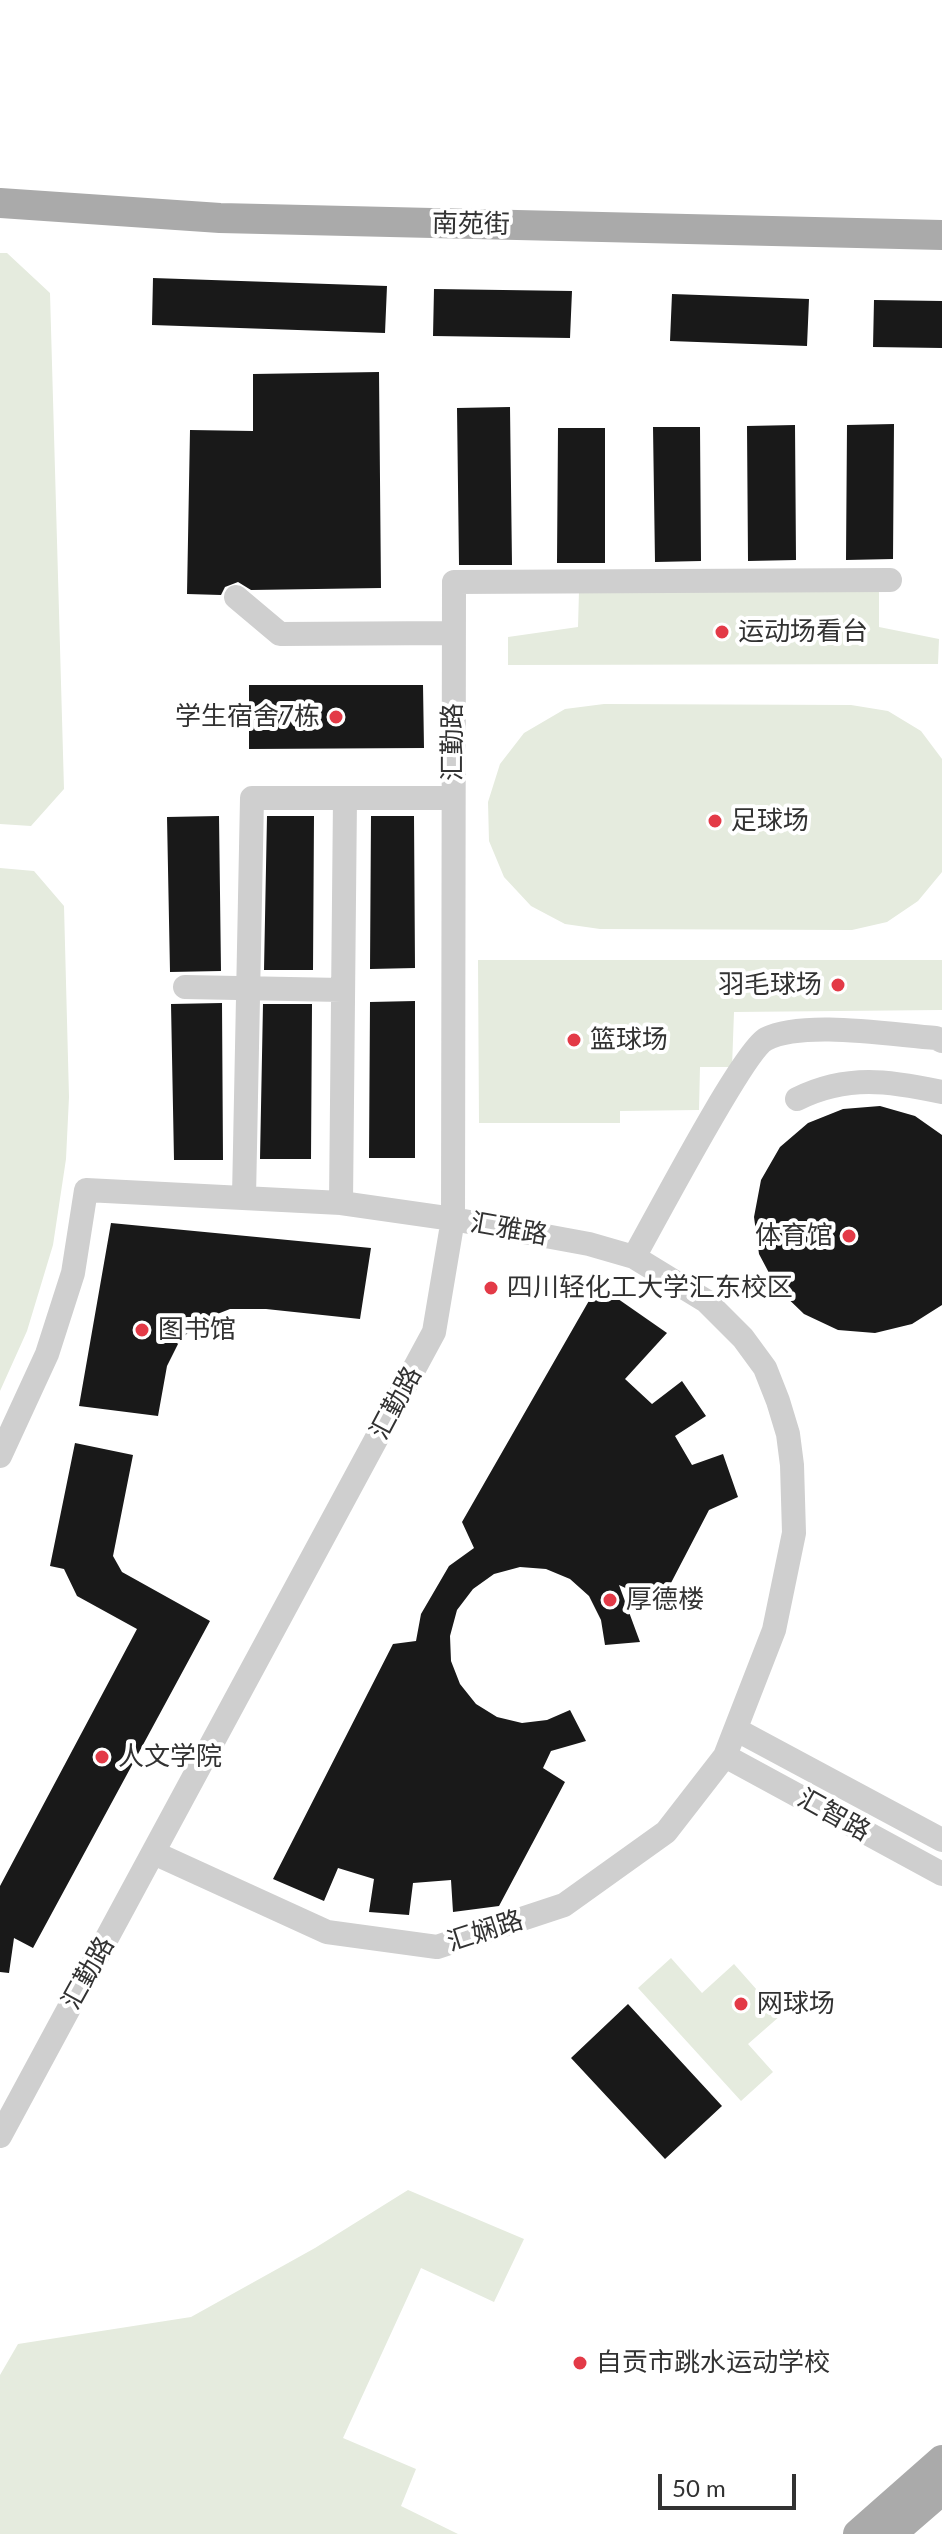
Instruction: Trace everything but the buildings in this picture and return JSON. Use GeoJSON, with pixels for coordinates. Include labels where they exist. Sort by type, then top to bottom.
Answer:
{"type":"FeatureCollection","features":[{"type":"Feature","properties":{"kind":"main road","name":"南苑街"},"geometry":{"type":"LineString","coordinates":[[0,203],[220,218],[942,235]]}},
{"type":"Feature","properties":{"kind":"main road"},"geometry":{"type":"LineString","coordinates":[[858,2534],[942,2460]]}},
{"type":"Feature","properties":{"kind":"main road"},"geometry":{"type":"LineString","coordinates":[[891,2534],[942,2490]]}},
{"type":"Feature","properties":{"kind":"street","name":"汇勤路"},"geometry":{"type":"LineString","coordinates":[[0,2136],[434,1332],[453,1219],[454,582],[890,580]]}},
{"type":"Feature","properties":{"kind":"street"},"geometry":{"type":"LineString","coordinates":[[236,597],[280,634],[453,633]]}},
{"type":"Feature","properties":{"kind":"street"},"geometry":{"type":"LineString","coordinates":[[244,1197],[252,798],[453,798]]}},
{"type":"Feature","properties":{"kind":"street"},"geometry":{"type":"LineString","coordinates":[[341,1203],[345,798]]}},
{"type":"Feature","properties":{"kind":"street"},"geometry":{"type":"LineString","coordinates":[[185,987],[342,990]]}},
{"type":"Feature","properties":{"kind":"street"},"geometry":{"type":"LineString","coordinates":[[634,1257],[737,1075],[764,1040],[803,1029],[936,1038],[942,1041]]}},
{"type":"Feature","properties":{"kind":"street"},"geometry":{"type":"LineString","coordinates":[[797,1099],[819,1088],[881,1081],[942,1092]]}},
{"type":"Feature","properties":{"kind":"street","name":"汇雅路"},"geometry":{"type":"LineString","coordinates":[[0,1456],[47,1354],[73,1273],[86,1190],[341,1203],[453,1219],[589,1244],[634,1257],[706,1301],[743,1338],[765,1368],[788,1434],[794,1533],[774,1630],[725,1756]]}},
{"type":"Feature","properties":{"kind":"street","name":"汇智路"},"geometry":{"type":"LineString","coordinates":[[737,1730],[942,1840]]}},
{"type":"Feature","properties":{"kind":"street","name":"汇娴路"},"geometry":{"type":"LineString","coordinates":[[154,1853],[327,1932],[437,1947],[564,1905],[666,1832],[725,1756]]}},
{"type":"Feature","properties":{"kind":"street","name":"汇智路"},"geometry":{"type":"LineString","coordinates":[[725,1756],[942,1874]]}},
{"type":"Feature","properties":{"kind":"shaded area"},"geometry":{"type":"Polygon","coordinates":[[[0,253],[7,253],[50,293],[64,789],[31,826],[0,824],[0,253]]]}},
{"type":"Feature","properties":{"kind":"shaded area","name":"运动场看台"},"geometry":{"type":"Polygon","coordinates":[[[879,590],[879,627],[939,639],[938,664],[508,665],[508,637],[578,627],[579,591],[879,590]]]}},
{"type":"Feature","properties":{"kind":"shaded area","name":"足球场"},"geometry":{"type":"Polygon","coordinates":[[[604,704],[851,705],[888,711],[921,731],[942,759],[942,872],[918,901],[887,922],[852,930],[600,929],[565,924],[531,906],[504,877],[489,841],[488,802],[500,764],[524,733],[565,709],[604,704]]]}},
{"type":"Feature","properties":{"kind":"shaded area"},"geometry":{"type":"Polygon","coordinates":[[[0,868],[34,871],[64,906],[69,1097],[66,1159],[53,1245],[27,1331],[0,1391],[0,868]]]}},
{"type":"Feature","properties":{"kind":"shaded area"},"geometry":{"type":"Polygon","coordinates":[[[478,960],[942,960],[942,1010],[734,1012],[732,1067],[700,1067],[699,1110],[620,1111],[620,1123],[479,1123],[478,960]]]}},
{"type":"Feature","properties":{"kind":"shaded area"},"geometry":{"type":"Polygon","coordinates":[[[671,1958],[702,1993],[734,1964],[780,2016],[748,2044],[773,2072],[741,2101],[638,1988],[671,1958]]]}},
{"type":"Feature","properties":{"kind":"shaded area"},"geometry":{"type":"Polygon","coordinates":[[[408,2190],[524,2239],[494,2302],[421,2268],[343,2438],[416,2469],[401,2506],[458,2534],[0,2534],[0,2375],[18,2344],[191,2317],[315,2248],[408,2190]]]}},
{"type":"Feature","properties":{"kind":"place","name":"运动场看台"},"geometry":{"type":"Point","coordinates":[722,632]}},
{"type":"Feature","properties":{"kind":"place","name":"学生宿舍7栋"},"geometry":{"type":"Point","coordinates":[336,717]}},
{"type":"Feature","properties":{"kind":"place","name":"足球场"},"geometry":{"type":"Point","coordinates":[715,821]}},
{"type":"Feature","properties":{"kind":"place","name":"羽毛球场"},"geometry":{"type":"Point","coordinates":[838,985]}},
{"type":"Feature","properties":{"kind":"place","name":"篮球场"},"geometry":{"type":"Point","coordinates":[574,1040]}},
{"type":"Feature","properties":{"kind":"place","name":"体育馆"},"geometry":{"type":"Point","coordinates":[849,1236]}},
{"type":"Feature","properties":{"kind":"place","name":"四川轻化工大学汇东校区"},"geometry":{"type":"Point","coordinates":[491,1288]}},
{"type":"Feature","properties":{"kind":"place","name":"图书馆"},"geometry":{"type":"Point","coordinates":[142,1330]}},
{"type":"Feature","properties":{"kind":"place","name":"厚德楼"},"geometry":{"type":"Point","coordinates":[610,1600]}},
{"type":"Feature","properties":{"kind":"place","name":"人文学院"},"geometry":{"type":"Point","coordinates":[102,1757]}},
{"type":"Feature","properties":{"kind":"place","name":"网球场"},"geometry":{"type":"Point","coordinates":[741,2004]}},
{"type":"Feature","properties":{"kind":"place","name":"自贡市跳水运动学校"},"geometry":{"type":"Point","coordinates":[580,2363]}}]}
